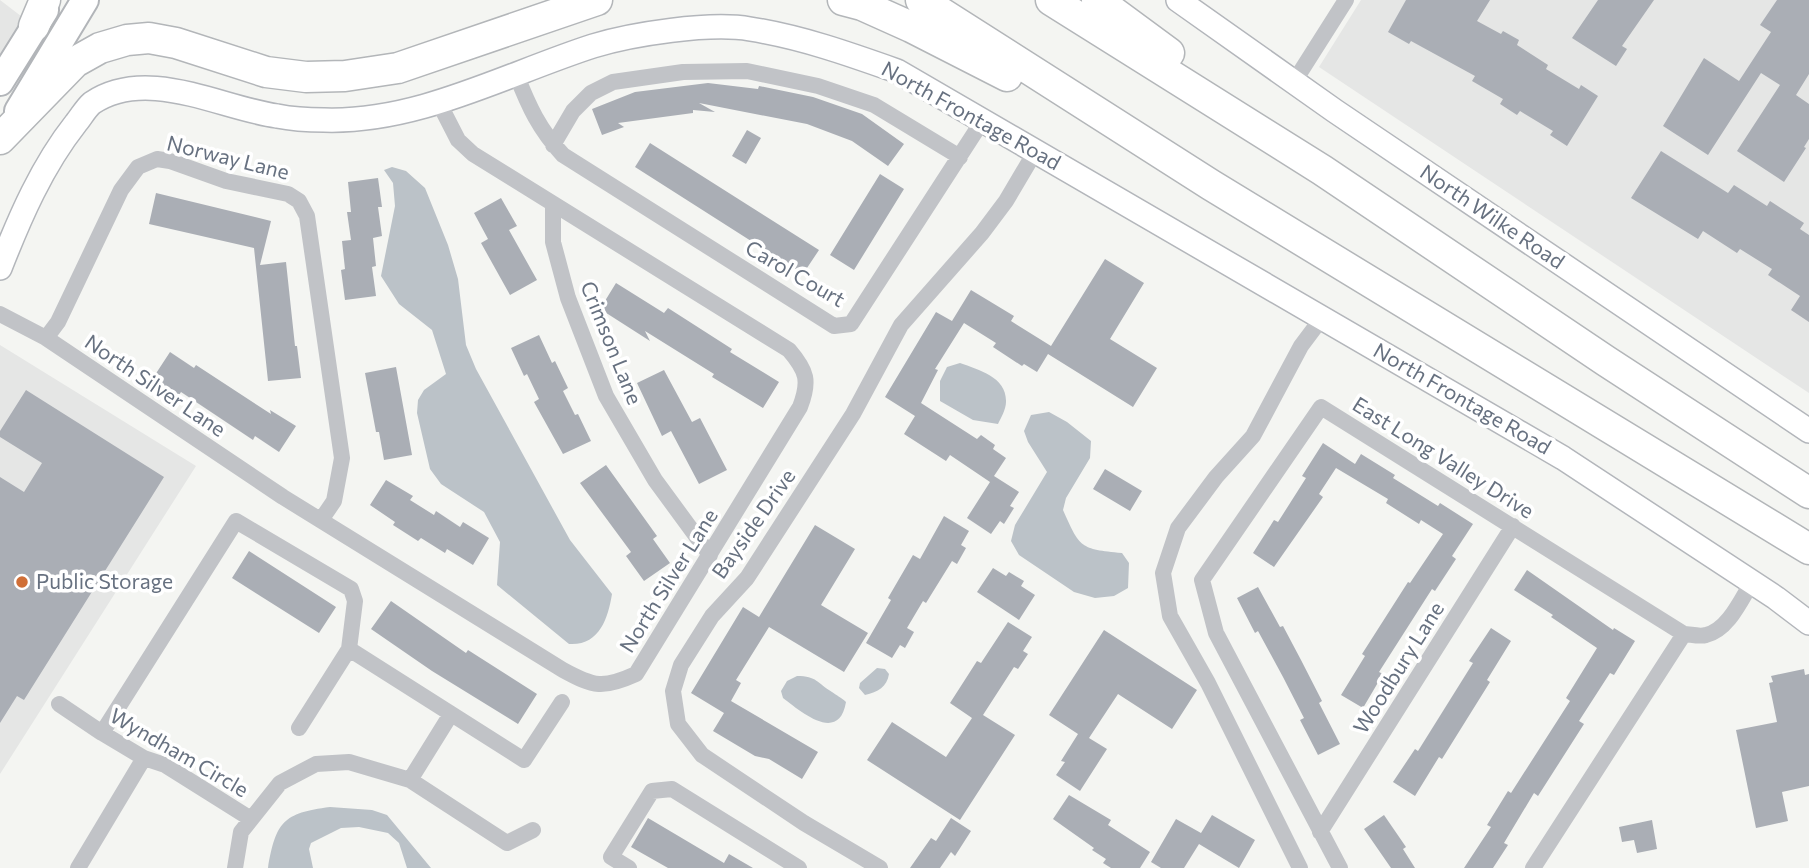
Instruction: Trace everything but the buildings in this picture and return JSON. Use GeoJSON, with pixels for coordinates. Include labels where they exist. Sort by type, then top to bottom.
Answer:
{"type":"FeatureCollection","features":[{"type":"Feature","properties":{"kind":"highway"},"geometry":{"type":"LineString","coordinates":[[0,139],[75,62],[100,48],[127,40],[149,38],[176,43],[266,72],[306,77],[345,76],[398,68],[597,0]]}},
{"type":"Feature","properties":{"kind":"highway"},"geometry":{"type":"LineString","coordinates":[[843,0],[862,5],[911,27],[996,70],[1111,139],[1212,185]]}},
{"type":"Feature","properties":{"kind":"highway"},"geometry":{"type":"LineString","coordinates":[[921,0],[1212,185],[1809,549]]}},
{"type":"Feature","properties":{"kind":"highway"},"geometry":{"type":"LineString","coordinates":[[1051,0],[1322,170],[1809,494]]}},
{"type":"Feature","properties":{"kind":"highway"},"geometry":{"type":"LineString","coordinates":[[1097,0],[1322,170]]}},
{"type":"Feature","properties":{"kind":"main road"},"geometry":{"type":"LineString","coordinates":[[0,82],[39,13],[51,0]]}},
{"type":"Feature","properties":{"kind":"main road"},"geometry":{"type":"LineString","coordinates":[[0,139],[85,0]]}},
{"type":"Feature","properties":{"kind":"street","name":"North Wilke Road"},"geometry":{"type":"LineString","coordinates":[[1178,0],[1294,82],[1809,431]]}},
{"type":"Feature","properties":{"kind":"street"},"geometry":{"type":"LineString","coordinates":[[1294,82],[1346,0]]}},
{"type":"Feature","properties":{"kind":"street","name":"North Frontage Road"},"geometry":{"type":"LineString","coordinates":[[0,268],[16,226],[56,148],[91,104],[119,91],[173,90],[276,116],[326,120],[366,117],[439,103],[595,46],[683,29],[747,28],[821,45],[897,71],[1563,458],[1752,582],[1809,623]]}},
{"type":"Feature","properties":{"kind":"street"},"geometry":{"type":"LineString","coordinates":[[554,145],[573,111],[591,93],[613,82],[682,72],[747,71],[818,86],[874,105],[960,157]]}},
{"type":"Feature","properties":{"kind":"street","name":"Carol Court"},"geometry":{"type":"LineString","coordinates":[[516,75],[544,135],[563,155],[834,326],[851,324],[983,120]]}},
{"type":"Feature","properties":{"kind":"street","name":"North Silver Lane"},"geometry":{"type":"LineString","coordinates":[[0,314],[46,338],[321,520],[586,682],[614,684],[636,674],[800,407],[807,389],[803,366],[789,350],[473,154],[458,140],[439,103]]}},
{"type":"Feature","properties":{"kind":"street","name":"Bayside Drive"},"geometry":{"type":"LineString","coordinates":[[880,868],[804,823],[702,755],[678,724],[673,691],[681,665],[712,616],[747,578],[853,414],[901,325],[982,233],[1006,201],[1035,152]]}},
{"type":"Feature","properties":{"kind":"street","name":"Norway Lane"},"geometry":{"type":"LineString","coordinates":[[46,338],[58,322],[121,190],[138,167],[157,159],[170,161],[226,181],[288,194],[299,201],[307,216],[342,458],[334,501],[321,520]]}},
{"type":"Feature","properties":{"kind":"street","name":"Crimson Lane"},"geometry":{"type":"LineString","coordinates":[[553,204],[553,242],[568,298],[606,396],[655,480],[710,555]]}},
{"type":"Feature","properties":{"kind":"street"},"geometry":{"type":"LineString","coordinates":[[1300,868],[1208,683],[1170,616],[1163,573],[1178,528],[1216,477],[1254,436],[1301,346],[1322,318]]}},
{"type":"Feature","properties":{"kind":"street","name":"East Long Valley Drive"},"geometry":{"type":"LineString","coordinates":[[1340,868],[1216,633],[1202,580],[1321,407],[1684,634]]}},
{"type":"Feature","properties":{"kind":"street"},"geometry":{"type":"LineString","coordinates":[[102,733],[236,521],[351,589],[355,601],[349,649],[299,728]]}},
{"type":"Feature","properties":{"kind":"street","name":"Woodbury Lane"},"geometry":{"type":"LineString","coordinates":[[1320,832],[1513,526]]}},
{"type":"Feature","properties":{"kind":"street"},"geometry":{"type":"LineString","coordinates":[[1533,868],[1684,634],[1704,636],[1718,629],[1730,616],[1752,582]]}},
{"type":"Feature","properties":{"kind":"street"},"geometry":{"type":"LineString","coordinates":[[349,649],[524,760],[562,702]]}},
{"type":"Feature","properties":{"kind":"street","name":"Wyndham Circle"},"geometry":{"type":"LineString","coordinates":[[59,704],[102,733],[144,758],[165,765],[251,819],[280,783],[316,764],[349,762],[410,780],[506,843],[533,830]]}},
{"type":"Feature","properties":{"kind":"street"},"geometry":{"type":"LineString","coordinates":[[410,780],[451,714]]}},
{"type":"Feature","properties":{"kind":"street"},"geometry":{"type":"LineString","coordinates":[[78,868],[144,758]]}},
{"type":"Feature","properties":{"kind":"street"},"geometry":{"type":"LineString","coordinates":[[629,868],[611,857],[652,790],[672,789],[799,868]]}},
{"type":"Feature","properties":{"kind":"street"},"geometry":{"type":"LineString","coordinates":[[235,868],[241,832],[251,819]]}},
{"type":"Feature","properties":{"kind":"shaded area"},"geometry":{"type":"Polygon","coordinates":[[[0,0],[34,26],[0,94],[0,0]]]}},
{"type":"Feature","properties":{"kind":"shaded area"},"geometry":{"type":"Polygon","coordinates":[[[1361,0],[1809,0],[1809,393],[1319,67],[1361,0]]]}},
{"type":"Feature","properties":{"kind":"shaded area"},"geometry":{"type":"Polygon","coordinates":[[[392,167],[406,171],[425,188],[448,245],[458,279],[466,345],[476,369],[570,540],[612,594],[605,621],[588,641],[569,644],[497,585],[500,542],[484,512],[441,484],[430,469],[417,413],[418,400],[424,390],[446,374],[432,330],[399,304],[381,276],[395,206],[393,183],[384,170],[392,167]]]}},
{"type":"Feature","properties":{"kind":"shaded area"},"geometry":{"type":"Polygon","coordinates":[[[0,345],[196,466],[0,774],[0,345]]]}},
{"type":"Feature","properties":{"kind":"shaded area"},"geometry":{"type":"Polygon","coordinates":[[[960,363],[990,376],[1002,386],[1006,405],[998,424],[973,420],[940,401],[940,381],[947,367],[960,363]]]}},
{"type":"Feature","properties":{"kind":"shaded area"},"geometry":{"type":"Polygon","coordinates":[[[1049,412],[1091,441],[1090,458],[1066,498],[1063,510],[1073,532],[1083,544],[1097,550],[1122,553],[1129,563],[1128,588],[1114,596],[1095,598],[1074,592],[1019,555],[1011,541],[1015,525],[1047,472],[1024,431],[1031,415],[1049,412]]]}},
{"type":"Feature","properties":{"kind":"shaded area"},"geometry":{"type":"Polygon","coordinates":[[[877,668],[885,669],[889,674],[886,682],[878,690],[865,695],[859,688],[860,683],[877,668]]]}},
{"type":"Feature","properties":{"kind":"shaded area"},"geometry":{"type":"Polygon","coordinates":[[[797,676],[813,679],[846,702],[836,721],[819,721],[783,698],[781,691],[787,681],[797,676]]]}},
{"type":"Feature","properties":{"kind":"shaded area"},"geometry":{"type":"Polygon","coordinates":[[[330,807],[372,810],[387,815],[431,868],[407,868],[399,843],[388,833],[359,827],[341,828],[311,843],[309,849],[313,868],[268,868],[274,840],[284,823],[302,813],[330,807]]]}},
{"type":"Feature","properties":{"kind":"place","name":"Public Storage"},"geometry":{"type":"Point","coordinates":[22,582]}}]}
